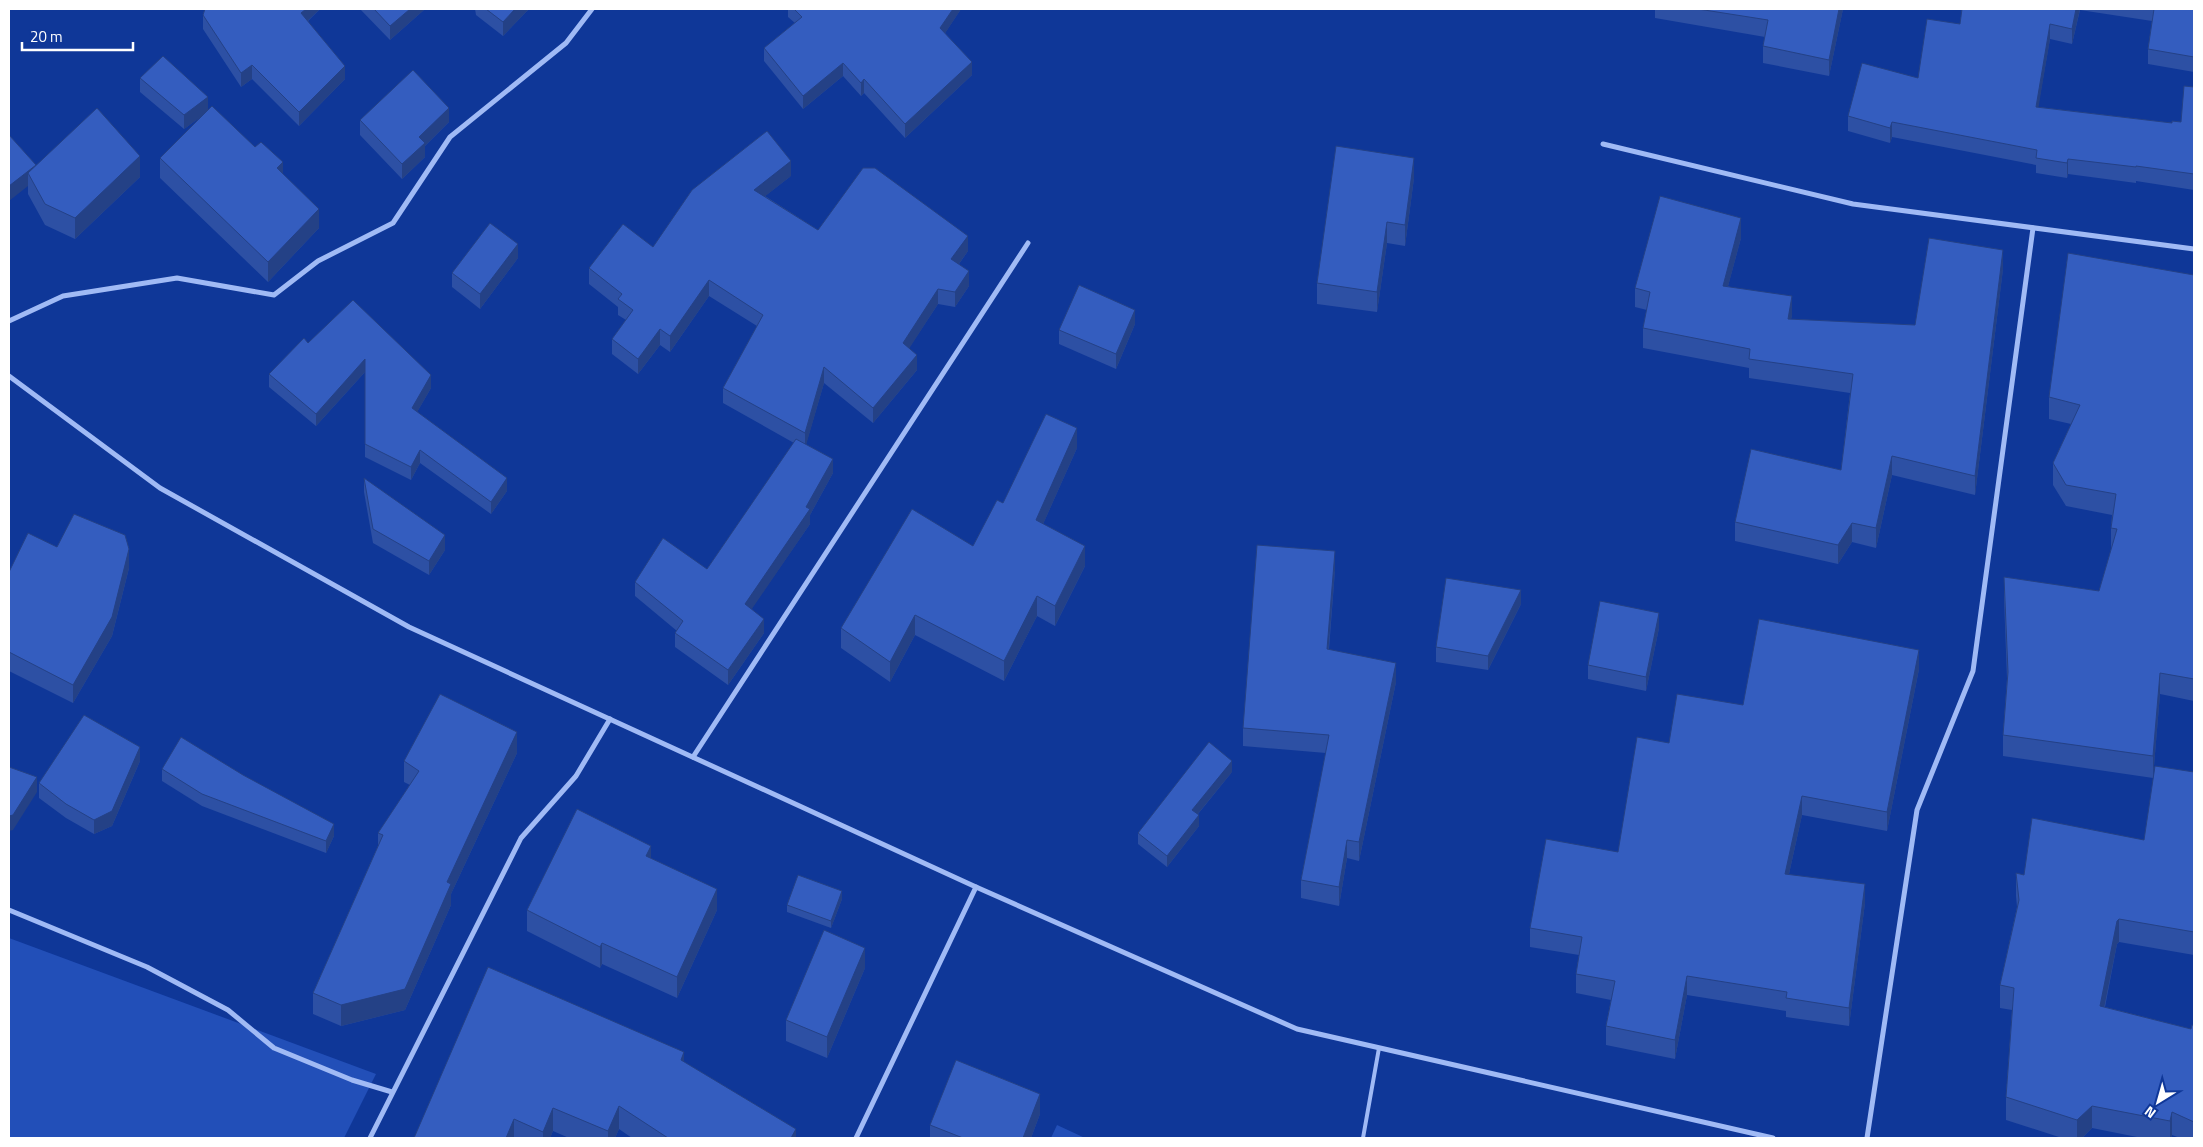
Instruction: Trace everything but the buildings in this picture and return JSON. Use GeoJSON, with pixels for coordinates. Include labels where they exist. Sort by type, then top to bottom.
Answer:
{"type":"FeatureCollection","features":[{"type":"Feature","properties":{"kind":"street"},"geometry":{"type":"LineString","coordinates":[[9,321],[63,296],[176,278],[274,295],[318,261],[393,223],[450,136],[566,43],[592,9]]}},
{"type":"Feature","properties":{"kind":"street"},"geometry":{"type":"LineString","coordinates":[[1603,144],[1853,204],[2194,249]]}},
{"type":"Feature","properties":{"kind":"street"},"geometry":{"type":"LineString","coordinates":[[1867,1138],[1917,810],[1973,671],[2033,228]]}},
{"type":"Feature","properties":{"kind":"street"},"geometry":{"type":"LineString","coordinates":[[693,757],[1028,243]]}},
{"type":"Feature","properties":{"kind":"street"},"geometry":{"type":"LineString","coordinates":[[9,376],[160,488],[409,627],[976,887],[1297,1030],[1773,1138]]}},
{"type":"Feature","properties":{"kind":"street"},"geometry":{"type":"LineString","coordinates":[[370,1138],[521,838],[576,776],[610,719]]}},
{"type":"Feature","properties":{"kind":"street"},"geometry":{"type":"LineString","coordinates":[[856,1138],[976,887]]}},
{"type":"Feature","properties":{"kind":"street"},"geometry":{"type":"LineString","coordinates":[[9,910],[147,967],[228,1010],[274,1048],[352,1080],[392,1092]]}},
{"type":"Feature","properties":{"kind":"lane"},"geometry":{"type":"LineString","coordinates":[[1363,1138],[1379,1048]]}},
{"type":"Feature","properties":{"kind":"shaded area"},"geometry":{"type":"Polygon","coordinates":[[[9,938],[376,1074],[344,1138],[9,1138],[9,938]]]}},
{"type":"Feature","properties":{"kind":"shaded area"},"geometry":{"type":"Polygon","coordinates":[[[1057,1125],[1085,1138],[1051,1138],[1057,1125]]]}}]}
